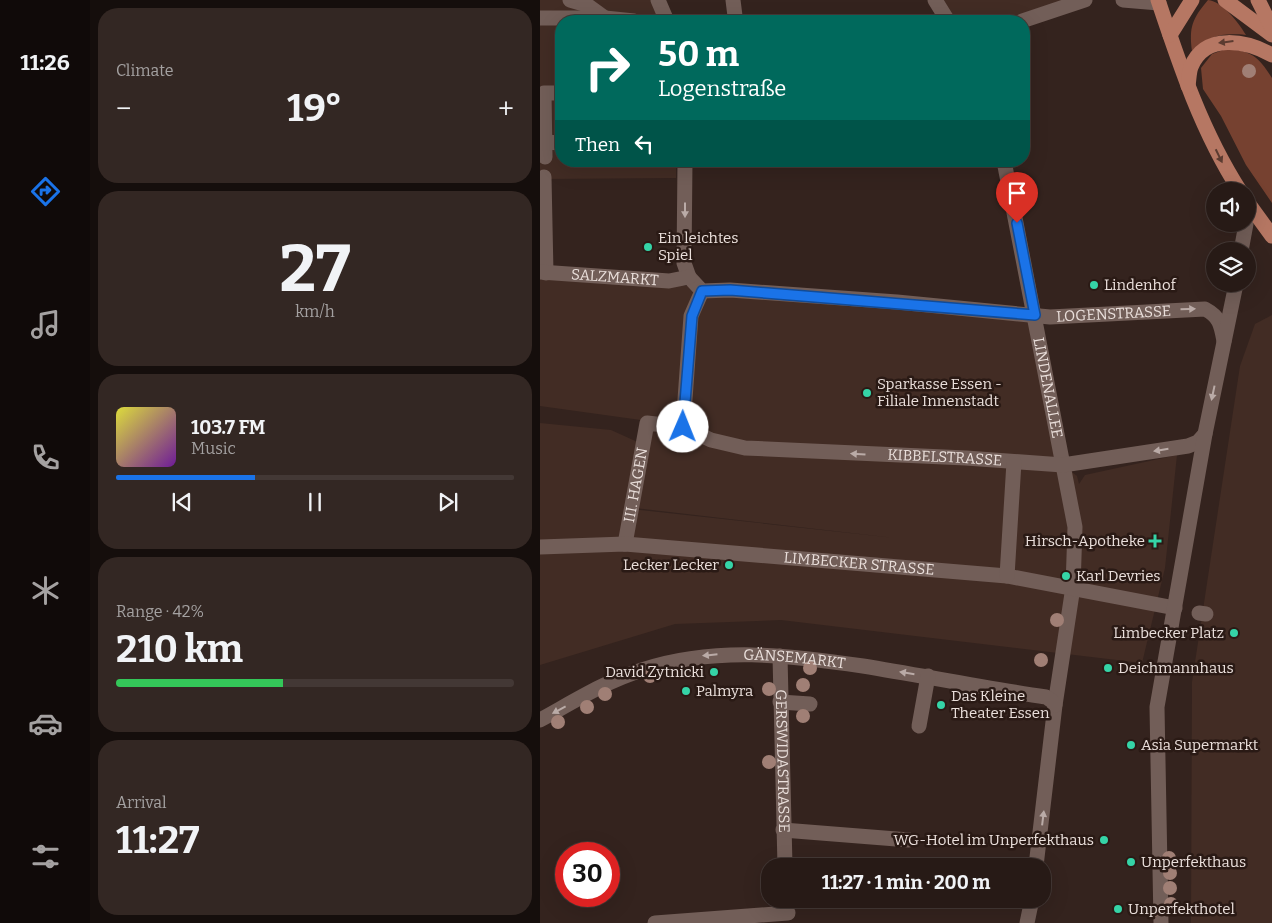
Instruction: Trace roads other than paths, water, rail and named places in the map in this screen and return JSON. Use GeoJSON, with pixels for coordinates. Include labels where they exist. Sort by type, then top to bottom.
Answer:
{"type":"FeatureCollection","features":[{"type":"Feature","properties":{"kind":"main road"},"geometry":{"type":"LineString","coordinates":[[1170,35],[1192,0]]}},
{"type":"Feature","properties":{"kind":"main road"},"geometry":{"type":"LineString","coordinates":[[1225,0],[1272,35]]}},
{"type":"Feature","properties":{"kind":"main road"},"geometry":{"type":"LineString","coordinates":[[1258,0],[1272,28]]}},
{"type":"Feature","properties":{"kind":"main road"},"geometry":{"type":"LineString","coordinates":[[1158,2],[1188,89],[1224,167],[1234,182]]}},
{"type":"Feature","properties":{"kind":"main road"},"geometry":{"type":"LineString","coordinates":[[1188,89],[1191,67],[1197,57],[1218,43],[1227,41],[1249,44],[1272,55]]}},
{"type":"Feature","properties":{"kind":"main road"},"geometry":{"type":"LineString","coordinates":[[1256,217],[1272,235]]}},
{"type":"Feature","properties":{"kind":"street"},"geometry":{"type":"LineString","coordinates":[[570,0],[588,6],[602,15]]}},
{"type":"Feature","properties":{"kind":"street"},"geometry":{"type":"LineString","coordinates":[[658,0],[664,15]]}},
{"type":"Feature","properties":{"kind":"street"},"geometry":{"type":"LineString","coordinates":[[734,0],[735,15]]}},
{"type":"Feature","properties":{"kind":"street"},"geometry":{"type":"LineString","coordinates":[[935,0],[944,15]]}},
{"type":"Feature","properties":{"kind":"street"},"geometry":{"type":"LineString","coordinates":[[1030,18],[1085,0]]}},
{"type":"Feature","properties":{"kind":"street"},"geometry":{"type":"LineString","coordinates":[[1123,0],[1158,2]]}},
{"type":"Feature","properties":{"kind":"street"},"geometry":{"type":"LineString","coordinates":[[540,18],[555,18]]}},
{"type":"Feature","properties":{"kind":"street"},"geometry":{"type":"LineString","coordinates":[[555,93],[544,93],[545,150],[555,146]]}},
{"type":"Feature","properties":{"kind":"street"},"geometry":{"type":"LineString","coordinates":[[683,427],[692,316],[702,291],[689,277],[684,263],[685,167]]}},
{"type":"Feature","properties":{"kind":"street","name":"LINDENALLEE"},"geometry":{"type":"LineString","coordinates":[[1005,167],[1074,527],[1073,587],[1055,705],[1037,858]]}},
{"type":"Feature","properties":{"kind":"street"},"geometry":{"type":"LineString","coordinates":[[543,272],[544,176]]}},
{"type":"Feature","properties":{"kind":"street","name":"SALZMARKT"},"geometry":{"type":"LineString","coordinates":[[543,272],[669,281],[689,277]]}},
{"type":"Feature","properties":{"kind":"street","name":"LOGENSTRASSE"},"geometry":{"type":"LineString","coordinates":[[702,291],[730,290],[1050,317],[1205,309],[1218,317],[1224,341]]}},
{"type":"Feature","properties":{"kind":"street"},"geometry":{"type":"LineString","coordinates":[[1161,923],[1157,707],[1205,434],[1234,292]]}},
{"type":"Feature","properties":{"kind":"street","name":"III. HAGEN"},"geometry":{"type":"LineString","coordinates":[[625,544],[646,423],[683,427]]}},
{"type":"Feature","properties":{"kind":"street","name":"KIBBELSTRASSE"},"geometry":{"type":"LineString","coordinates":[[683,427],[712,440],[745,448],[1063,465],[1188,446],[1198,442],[1205,434]]}},
{"type":"Feature","properties":{"kind":"street"},"geometry":{"type":"LineString","coordinates":[[1007,576],[1014,462]]}},
{"type":"Feature","properties":{"kind":"street","name":"LIMBECKER STRASSE"},"geometry":{"type":"LineString","coordinates":[[540,548],[625,544],[1007,576],[1073,587],[1175,608]]}},
{"type":"Feature","properties":{"kind":"street","name":"GÄNSEMARKT"},"geometry":{"type":"LineString","coordinates":[[540,720],[614,681],[657,665],[713,655],[780,656],[928,676],[1046,697],[1052,700],[1055,705]]}},
{"type":"Feature","properties":{"kind":"street","name":"GERSWIDASTRASSE"},"geometry":{"type":"LineString","coordinates":[[780,656],[785,858]]}},
{"type":"Feature","properties":{"kind":"street"},"geometry":{"type":"LineString","coordinates":[[919,720],[928,676]]}},
{"type":"Feature","properties":{"kind":"street"},"geometry":{"type":"LineString","coordinates":[[780,709],[810,704]]}},
{"type":"Feature","properties":{"kind":"street"},"geometry":{"type":"LineString","coordinates":[[783,830],[909,840]]}},
{"type":"Feature","properties":{"kind":"street"},"geometry":{"type":"LineString","coordinates":[[1027,923],[1030,908]]}},
{"type":"Feature","properties":{"kind":"street"},"geometry":{"type":"LineString","coordinates":[[655,923],[787,912]]}},
{"type":"Feature","properties":{"kind":"place","name":"Ein leichtes Spiel"},"geometry":{"type":"Point","coordinates":[648,247]}},
{"type":"Feature","properties":{"kind":"place","name":"Lindenhof"},"geometry":{"type":"Point","coordinates":[1094,285]}},
{"type":"Feature","properties":{"kind":"place","name":"Sparkasse Essen - Filiale Innenstadt"},"geometry":{"type":"Point","coordinates":[867,393]}},
{"type":"Feature","properties":{"kind":"place","name":"Hirsch-Apotheke"},"geometry":{"type":"Point","coordinates":[1155,541]}},
{"type":"Feature","properties":{"kind":"place","name":"Lecker Lecker"},"geometry":{"type":"Point","coordinates":[729,565]}},
{"type":"Feature","properties":{"kind":"place","name":"Karl Devries"},"geometry":{"type":"Point","coordinates":[1066,576]}},
{"type":"Feature","properties":{"kind":"place","name":"Limbecker Platz"},"geometry":{"type":"Point","coordinates":[1234,633]}},
{"type":"Feature","properties":{"kind":"place","name":"Deichmannhaus"},"geometry":{"type":"Point","coordinates":[1108,668]}},
{"type":"Feature","properties":{"kind":"place","name":"David Zytnicki"},"geometry":{"type":"Point","coordinates":[714,672]}},
{"type":"Feature","properties":{"kind":"place","name":"Palmyra"},"geometry":{"type":"Point","coordinates":[686,691]}},
{"type":"Feature","properties":{"kind":"place","name":"Das Kleine Theater Essen"},"geometry":{"type":"Point","coordinates":[941,705]}},
{"type":"Feature","properties":{"kind":"place","name":"Asia Supermarkt"},"geometry":{"type":"Point","coordinates":[1131,745]}},
{"type":"Feature","properties":{"kind":"place","name":"WG-Hotel im Unperfekthaus"},"geometry":{"type":"Point","coordinates":[1104,840]}},
{"type":"Feature","properties":{"kind":"place","name":"Unperfekthaus"},"geometry":{"type":"Point","coordinates":[1131,862]}},
{"type":"Feature","properties":{"kind":"place","name":"Unperfekthotel"},"geometry":{"type":"Point","coordinates":[1118,909]}}]}
